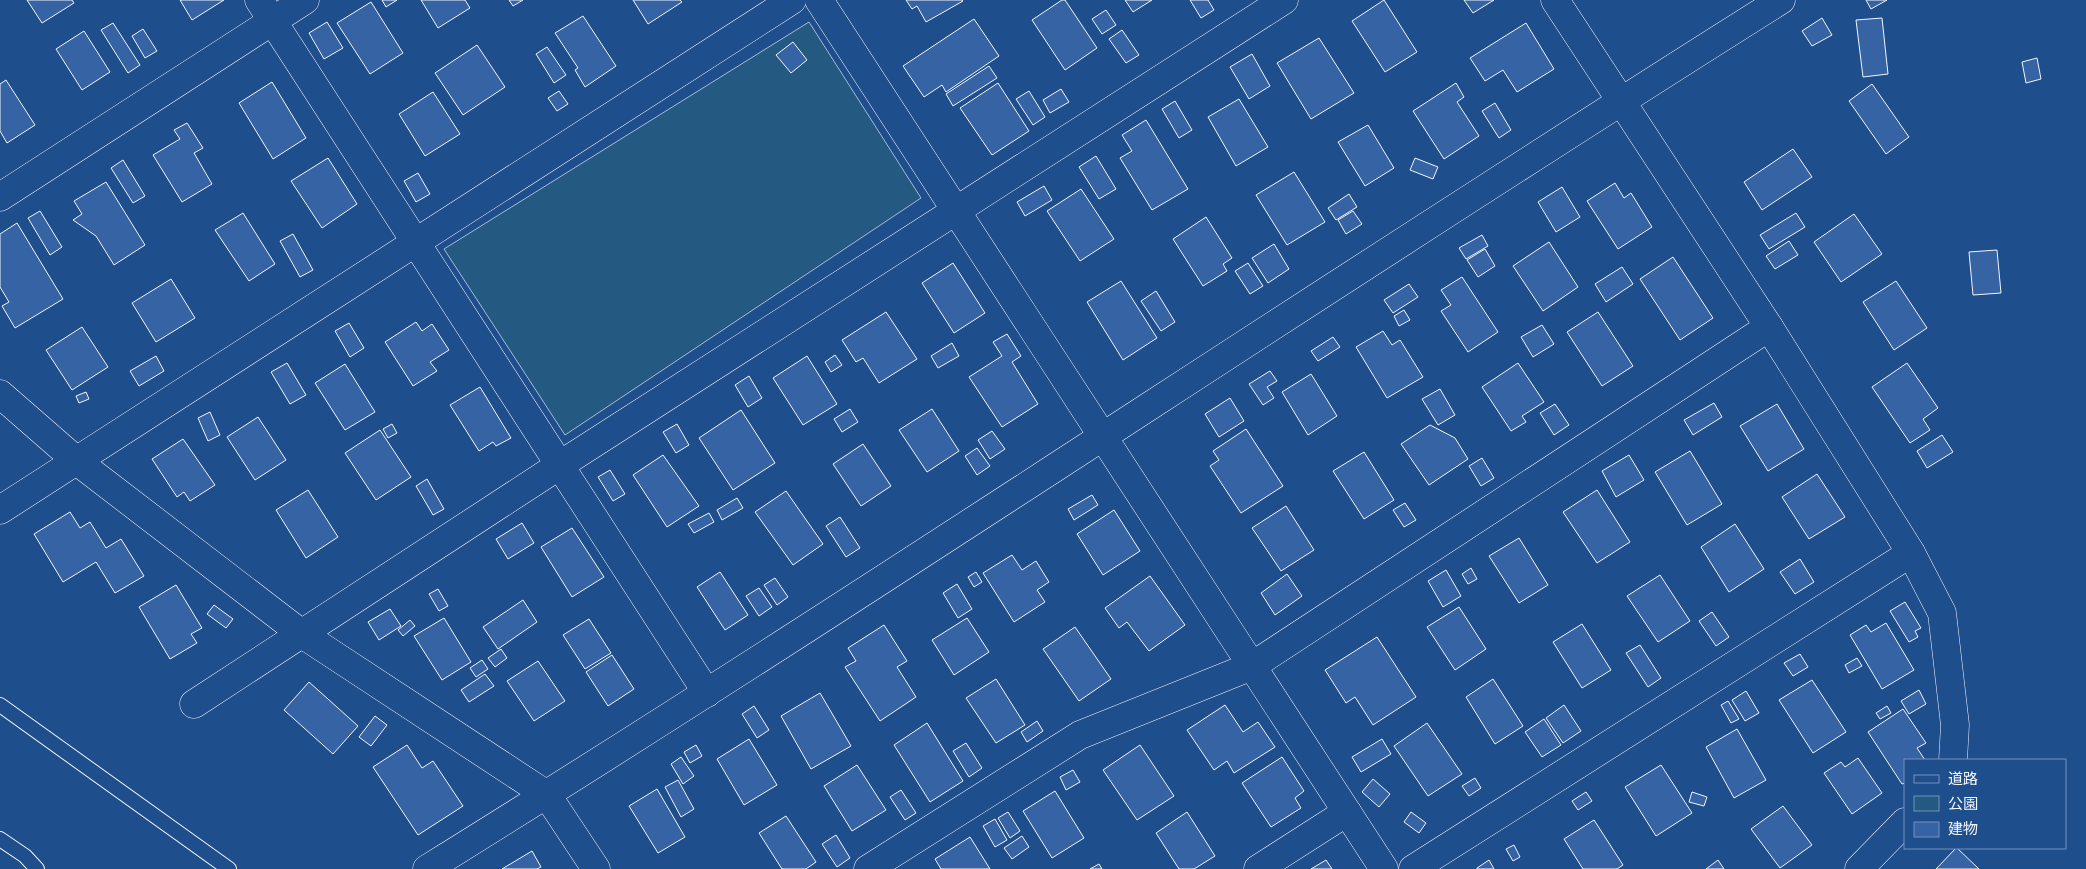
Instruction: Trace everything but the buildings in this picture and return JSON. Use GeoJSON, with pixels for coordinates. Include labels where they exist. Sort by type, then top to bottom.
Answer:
{"type":"FeatureCollection","features":[{"type":"Feature","properties":{"kind":"street"},"geometry":{"type":"LineString","coordinates":[[0,197],[266,10],[305,0]]}},
{"type":"Feature","properties":{"kind":"street"},"geometry":{"type":"LineString","coordinates":[[0,510],[78,462],[792,0]]}},
{"type":"Feature","properties":{"kind":"street"},"geometry":{"type":"LineString","coordinates":[[819,0],[1384,869]]}},
{"type":"Feature","properties":{"kind":"street"},"geometry":{"type":"LineString","coordinates":[[194,704],[560,465],[1284,0]]}},
{"type":"Feature","properties":{"kind":"street"},"geometry":{"type":"LineString","coordinates":[[1555,0],[1769,327],[1911,553],[1942,613],[1955,725],[1953,759]]}},
{"type":"Feature","properties":{"kind":"street"},"geometry":{"type":"LineString","coordinates":[[428,869],[707,693],[1621,101],[1781,0]]}},
{"type":"Feature","properties":{"kind":"street"},"geometry":{"type":"LineString","coordinates":[[266,10],[707,693]]}},
{"type":"Feature","properties":{"kind":"street"},"geometry":{"type":"LineString","coordinates":[[868,869],[1080,735],[1252,666],[1769,327]]}},
{"type":"Feature","properties":{"kind":"street"},"geometry":{"type":"LineString","coordinates":[[0,394],[78,462],[302,634],[547,795],[596,869]]}},
{"type":"Feature","properties":{"kind":"street"},"geometry":{"type":"LineString","coordinates":[[1413,869],[1911,553]]}},
{"type":"Feature","properties":{"kind":"street"},"geometry":{"type":"LineString","coordinates":[[1258,869],[1347,812]]}},
{"type":"Feature","properties":{"kind":"street"},"geometry":{"type":"LineString","coordinates":[[1859,869],[1904,823]]}},
{"type":"Feature","properties":{"kind":"lane"},"geometry":{"type":"LineString","coordinates":[[0,704],[229,869]]}},
{"type":"Feature","properties":{"kind":"lane"},"geometry":{"type":"LineString","coordinates":[[0,839],[25,856],[37,869]]}},
{"type":"Feature","properties":{"kind":"green space"},"geometry":{"type":"Polygon","coordinates":[[[809,22],[921,198],[565,435],[444,249],[809,22]]]}}]}
